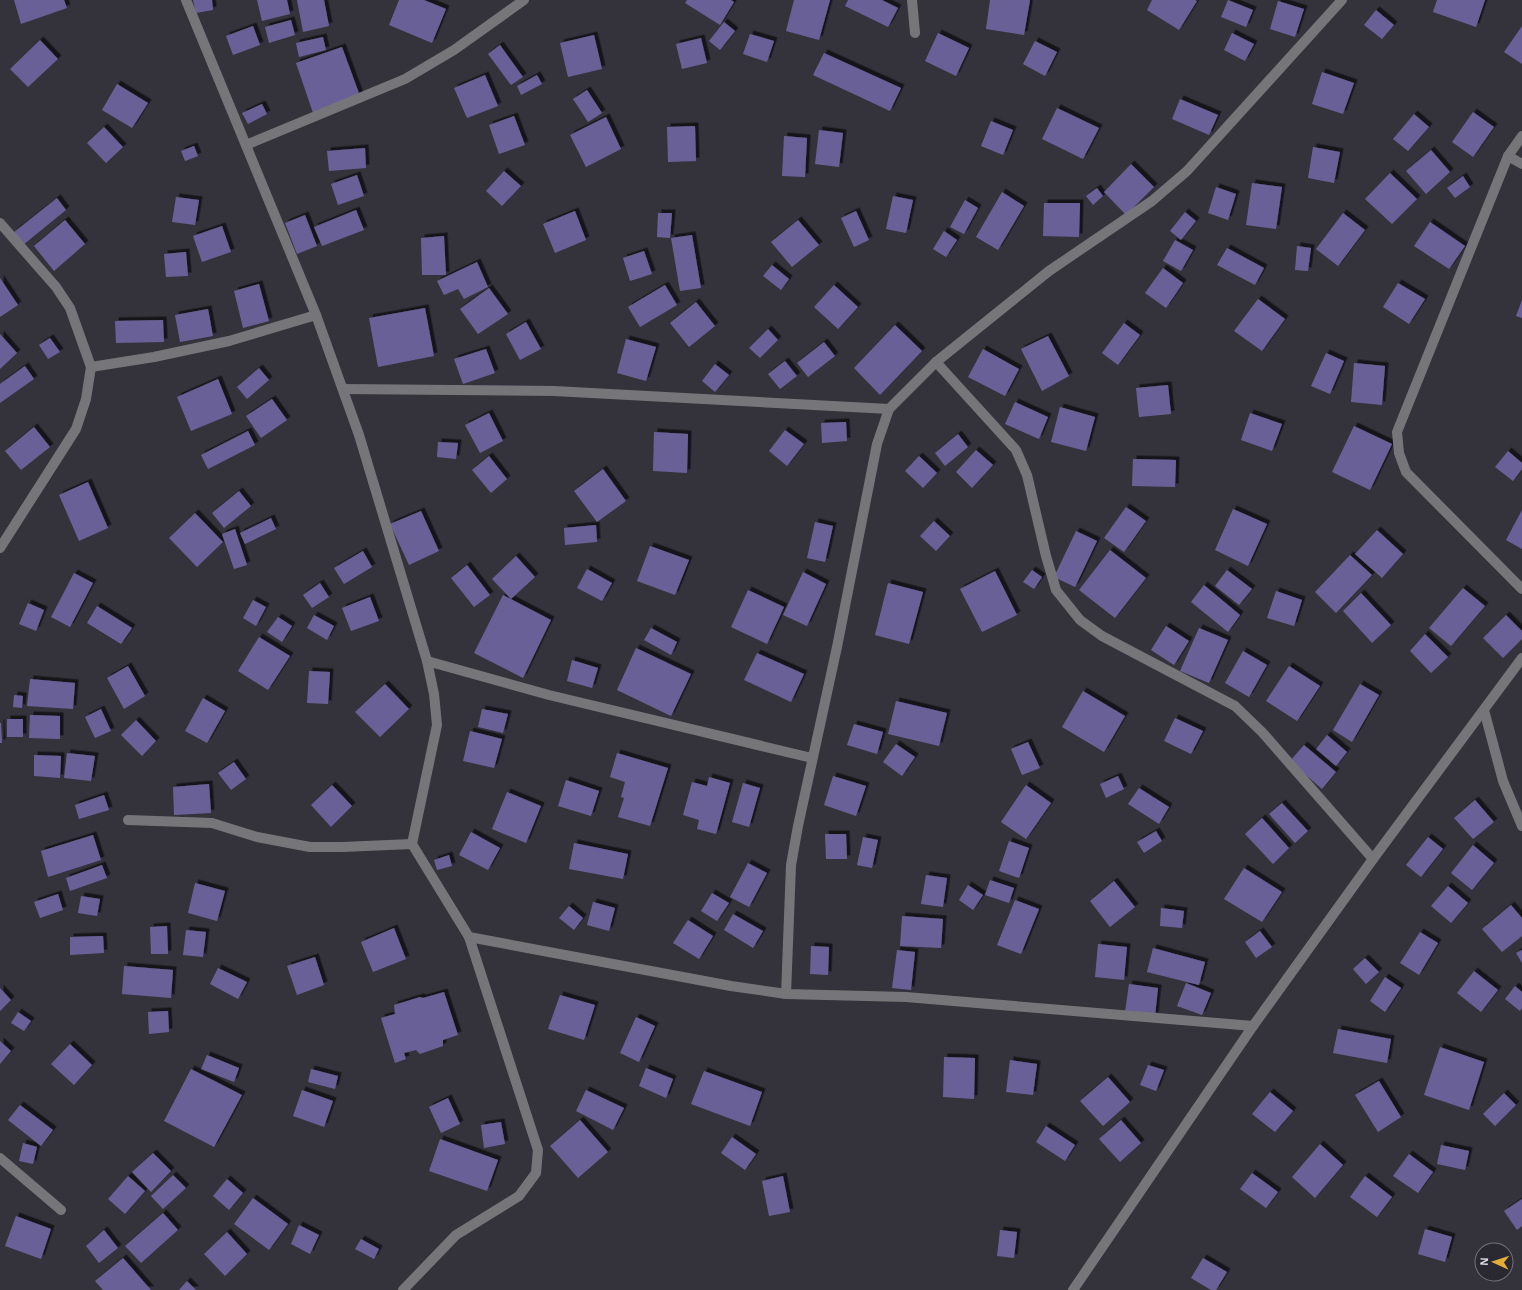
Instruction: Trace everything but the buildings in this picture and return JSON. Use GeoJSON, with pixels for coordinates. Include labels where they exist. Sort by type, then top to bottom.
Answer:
{"type":"FeatureCollection","features":[{"type":"Feature","properties":{"kind":"street"},"geometry":{"type":"LineString","coordinates":[[186,0],[316,314],[358,435],[427,661],[434,694],[437,725],[412,844],[469,937],[538,1150],[536,1173],[519,1196],[456,1235],[403,1290]]}},
{"type":"Feature","properties":{"kind":"street"},"geometry":{"type":"LineString","coordinates":[[246,145],[405,79],[454,50],[524,0]]}},
{"type":"Feature","properties":{"kind":"street"},"geometry":{"type":"LineString","coordinates":[[912,0],[915,33]]}},
{"type":"Feature","properties":{"kind":"street"},"geometry":{"type":"LineString","coordinates":[[786,994],[791,865],[812,758],[837,647],[877,444],[889,409],[936,362],[1049,271],[1152,201],[1187,171],[1342,0]]}},
{"type":"Feature","properties":{"kind":"street"},"geometry":{"type":"LineString","coordinates":[[1522,136],[1508,156],[1397,432],[1399,453],[1406,472],[1522,589]]}},
{"type":"Feature","properties":{"kind":"street"},"geometry":{"type":"LineString","coordinates":[[1508,156],[1522,164]]}},
{"type":"Feature","properties":{"kind":"street"},"geometry":{"type":"LineString","coordinates":[[0,222],[56,286],[70,308],[91,367],[86,399],[76,429],[0,548]]}},
{"type":"Feature","properties":{"kind":"street"},"geometry":{"type":"LineString","coordinates":[[91,367],[154,357],[229,341],[316,314]]}},
{"type":"Feature","properties":{"kind":"street"},"geometry":{"type":"LineString","coordinates":[[936,362],[1016,450],[1027,475],[1046,556],[1056,590],[1080,620],[1102,636],[1235,706],[1262,732],[1373,859]]}},
{"type":"Feature","properties":{"kind":"street"},"geometry":{"type":"LineString","coordinates":[[343,389],[554,391],[889,409]]}},
{"type":"Feature","properties":{"kind":"street"},"geometry":{"type":"LineString","coordinates":[[1073,1290],[1253,1026],[1373,859],[1522,658]]}},
{"type":"Feature","properties":{"kind":"street"},"geometry":{"type":"LineString","coordinates":[[427,661],[549,695],[812,758]]}},
{"type":"Feature","properties":{"kind":"street"},"geometry":{"type":"LineString","coordinates":[[1484,710],[1503,782],[1522,826]]}},
{"type":"Feature","properties":{"kind":"street"},"geometry":{"type":"LineString","coordinates":[[128,820],[212,823],[257,837],[310,847],[342,848],[412,844]]}},
{"type":"Feature","properties":{"kind":"street"},"geometry":{"type":"LineString","coordinates":[[469,937],[731,986],[786,994],[906,997],[1253,1026]]}},
{"type":"Feature","properties":{"kind":"street"},"geometry":{"type":"LineString","coordinates":[[0,1158],[61,1210]]}}]}
